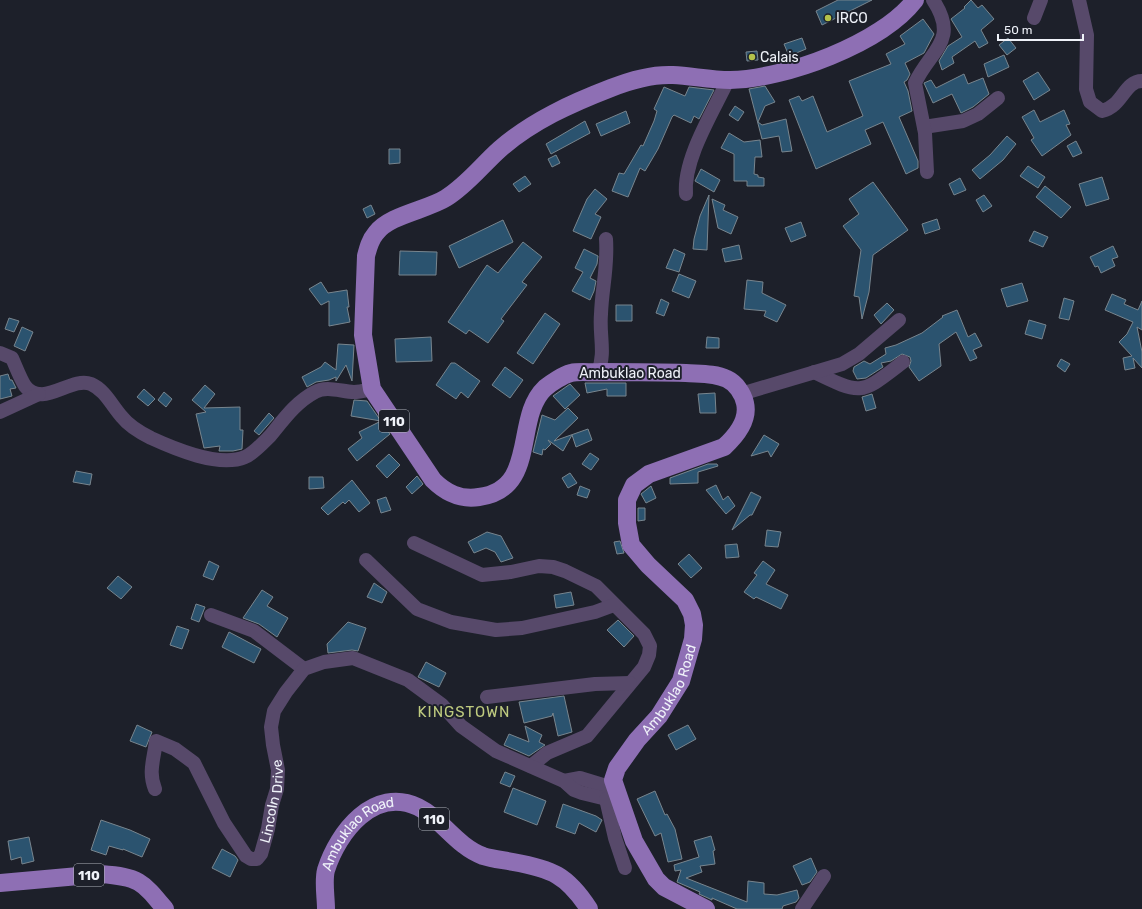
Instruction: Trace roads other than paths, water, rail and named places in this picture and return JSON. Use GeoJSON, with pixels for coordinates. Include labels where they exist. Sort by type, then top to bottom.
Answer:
{"type":"FeatureCollection","features":[{"type":"Feature","properties":{"kind":"main road","name":"Ambuklao Road"},"geometry":{"type":"LineString","coordinates":[[706,909],[664,887],[656,879],[634,841],[613,797],[613,780],[616,768],[637,740],[658,716],[681,681],[693,639],[694,625],[692,614],[685,600],[648,565],[631,545],[627,523],[627,500],[634,485],[650,474],[724,447],[733,439],[745,416],[745,404],[741,394],[735,385],[728,379],[713,374],[646,371],[571,373],[544,388],[534,404],[520,461],[512,477],[499,490],[488,496],[461,498],[450,493],[433,480],[372,389],[363,335],[366,256],[369,244],[376,232],[391,222],[446,198],[461,187],[501,149],[551,114],[612,87],[640,78],[658,75],[728,80],[781,72],[821,59],[862,41],[890,24],[907,10],[915,0]]}},
{"type":"Feature","properties":{"kind":"main road","name":"Ambuklao Road"},"geometry":{"type":"LineString","coordinates":[[326,909],[326,872],[334,851],[351,825],[370,808],[391,802],[403,802],[419,807],[463,845],[483,856],[522,864],[556,874],[569,883],[589,909]]}},
{"type":"Feature","properties":{"kind":"main road","name":"110"},"geometry":{"type":"LineString","coordinates":[[0,883],[101,874],[115,876],[138,880],[150,891],[165,909]]}},
{"type":"Feature","properties":{"kind":"street"},"geometry":{"type":"LineString","coordinates":[[927,172],[924,127],[915,83],[936,53],[943,38],[944,26],[941,12],[933,0]]}},
{"type":"Feature","properties":{"kind":"street"},"geometry":{"type":"LineString","coordinates":[[1034,18],[1040,0]]}},
{"type":"Feature","properties":{"kind":"street"},"geometry":{"type":"LineString","coordinates":[[1079,0],[1087,35],[1086,89],[1090,102],[1102,111],[1111,109],[1129,87],[1136,81],[1142,81]]}},
{"type":"Feature","properties":{"kind":"street"},"geometry":{"type":"LineString","coordinates":[[686,194],[686,173],[691,159],[728,80]]}},
{"type":"Feature","properties":{"kind":"street"},"geometry":{"type":"LineString","coordinates":[[924,127],[963,121],[978,114],[998,98]]}},
{"type":"Feature","properties":{"kind":"street"},"geometry":{"type":"LineString","coordinates":[[598,372],[603,360],[600,330],[602,294],[606,276],[606,240]]}},
{"type":"Feature","properties":{"kind":"street"},"geometry":{"type":"LineString","coordinates":[[741,394],[842,364],[859,354],[899,320]]}},
{"type":"Feature","properties":{"kind":"street"},"geometry":{"type":"LineString","coordinates":[[0,353],[12,358],[26,386],[39,394]]}},
{"type":"Feature","properties":{"kind":"street"},"geometry":{"type":"LineString","coordinates":[[814,372],[851,388],[862,389],[872,386],[903,362]]}},
{"type":"Feature","properties":{"kind":"street"},"geometry":{"type":"LineString","coordinates":[[0,412],[39,394],[51,393],[77,383],[91,384],[110,400],[122,418],[150,438],[189,453],[221,461],[245,457],[269,437],[302,399],[317,390],[330,389],[355,392],[372,389]]}},
{"type":"Feature","properties":{"kind":"street"},"geometry":{"type":"LineString","coordinates":[[414,543],[482,575],[511,572],[539,566],[565,571],[596,586],[644,634],[650,646],[649,655],[644,667],[587,736],[547,753],[531,766]]}},
{"type":"Feature","properties":{"kind":"street"},"geometry":{"type":"LineString","coordinates":[[366,560],[417,609],[451,622],[496,630],[522,628],[595,612],[614,604]]}},
{"type":"Feature","properties":{"kind":"street"},"geometry":{"type":"LineString","coordinates":[[211,615],[254,631],[304,669],[324,662],[353,658],[408,680],[442,705],[461,726],[496,751],[564,781],[580,778],[613,797],[615,838],[626,868]]}},
{"type":"Feature","properties":{"kind":"street","name":"Lincoln Drive"},"geometry":{"type":"LineString","coordinates":[[155,789],[152,781],[151,768],[156,741],[175,749],[194,763],[228,829],[246,856],[251,860],[257,859],[261,854],[268,830],[272,805],[278,789],[278,770],[271,726],[274,711],[286,692],[304,669]]}},
{"type":"Feature","properties":{"kind":"street"},"geometry":{"type":"LineString","coordinates":[[487,697],[595,684],[630,683]]}},
{"type":"Feature","properties":{"kind":"street"},"geometry":{"type":"LineString","coordinates":[[802,909],[824,876]]}},
{"type":"Feature","properties":{"kind":"place","name":"IRCO"},"geometry":{"type":"Point","coordinates":[828,18]}},
{"type":"Feature","properties":{"kind":"place","name":"Calais"},"geometry":{"type":"Point","coordinates":[752,57]}},
{"type":"Feature","properties":{"kind":"district","name":"KINGSTOWN"},"geometry":{"type":"Point","coordinates":[464,712]}}]}
